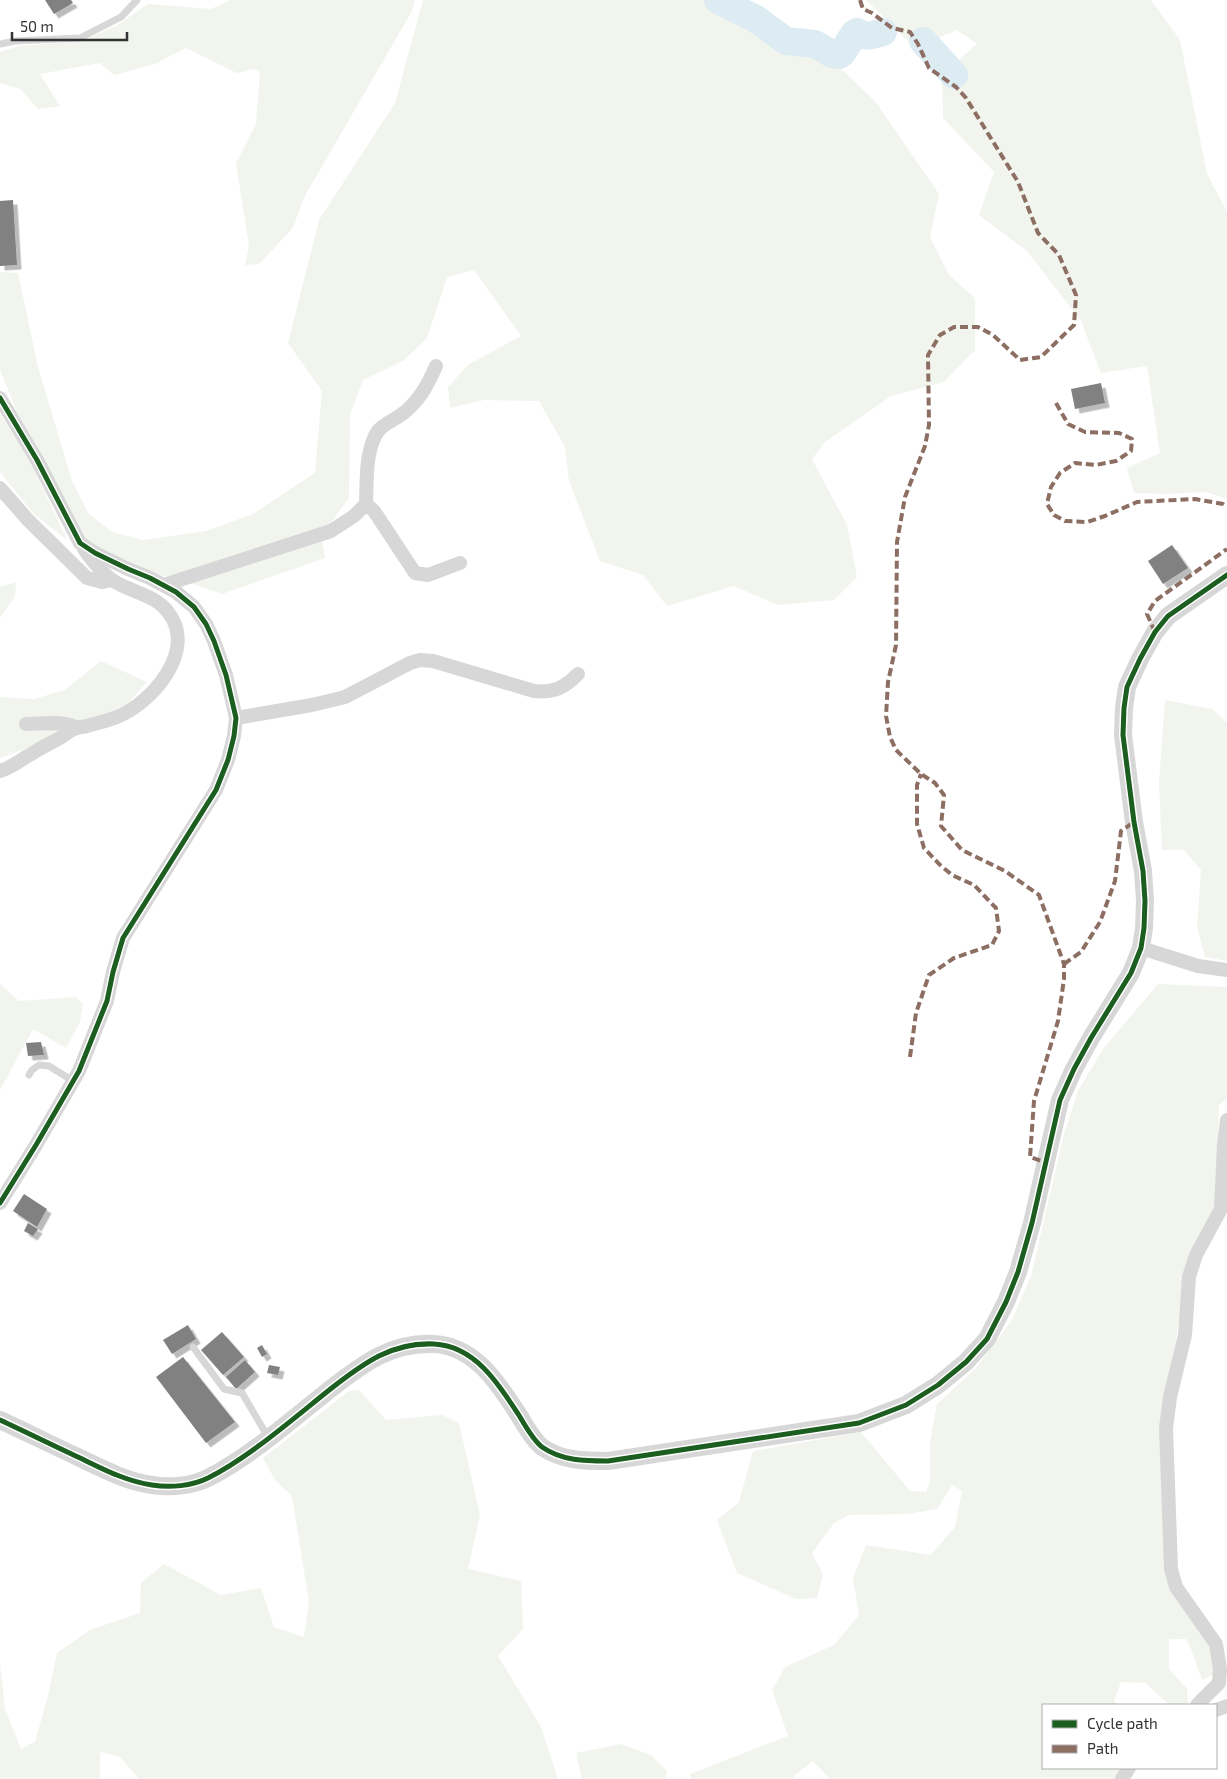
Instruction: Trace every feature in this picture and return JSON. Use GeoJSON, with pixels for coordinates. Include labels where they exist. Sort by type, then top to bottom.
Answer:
{"type":"FeatureCollection","features":[{"type":"Feature","properties":{"kind":"street"},"geometry":{"type":"LineString","coordinates":[[164,586],[332,531],[354,516],[366,504],[368,462],[375,436],[383,427],[406,412],[423,394],[436,366]]}},
{"type":"Feature","properties":{"kind":"street"},"geometry":{"type":"LineString","coordinates":[[0,398],[37,460],[90,559],[112,580],[150,597],[168,611],[176,623],[178,633],[176,654],[169,670],[158,687],[141,702],[117,717],[77,728],[31,754],[13,767],[0,771]]}},
{"type":"Feature","properties":{"kind":"street"},"geometry":{"type":"LineString","coordinates":[[0,488],[28,520],[87,578],[102,582],[112,580]]}},
{"type":"Feature","properties":{"kind":"street"},"geometry":{"type":"LineString","coordinates":[[366,504],[374,511],[415,573],[428,575],[460,563]]}},
{"type":"Feature","properties":{"kind":"street"},"geometry":{"type":"LineString","coordinates":[[0,1203],[73,1081],[107,1001],[123,938],[216,790],[228,760],[234,736],[236,718],[226,675],[206,624],[194,607],[176,592],[95,553],[80,543]]}},
{"type":"Feature","properties":{"kind":"street"},"geometry":{"type":"LineString","coordinates":[[0,1420],[123,1478],[153,1485],[182,1486],[206,1479],[242,1458],[360,1366],[391,1349],[411,1345],[434,1344],[447,1346],[479,1363],[497,1382],[524,1424],[541,1446],[556,1455],[575,1460],[608,1460],[859,1423],[906,1405],[938,1385],[966,1362],[987,1339],[1006,1302],[1018,1272],[1032,1223],[1060,1100],[1091,1038],[1131,973],[1141,948],[1145,901],[1123,735],[1127,687],[1155,632],[1168,616],[1227,575]]}},
{"type":"Feature","properties":{"kind":"street"},"geometry":{"type":"LineString","coordinates":[[236,718],[312,705],[344,697],[410,663],[420,660],[433,661],[534,691],[546,692],[567,684],[578,674]]}},
{"type":"Feature","properties":{"kind":"street"},"geometry":{"type":"LineString","coordinates":[[26,724],[62,724],[73,725],[77,728]]}},
{"type":"Feature","properties":{"kind":"street"},"geometry":{"type":"LineString","coordinates":[[1141,948],[1198,966],[1227,970]]}},
{"type":"Feature","properties":{"kind":"street"},"geometry":{"type":"LineString","coordinates":[[1198,1704],[1219,1683],[1220,1669],[1216,1644],[1176,1587],[1171,1569],[1166,1428],[1170,1396],[1185,1334],[1189,1277],[1196,1254],[1221,1209],[1227,1120]]}},
{"type":"Feature","properties":{"kind":"lane"},"geometry":{"type":"LineString","coordinates":[[0,44],[15,41],[80,38],[122,16],[136,0]]}},
{"type":"Feature","properties":{"kind":"lane"},"geometry":{"type":"LineString","coordinates":[[29,1075],[39,1064],[49,1066],[73,1081]]}},
{"type":"Feature","properties":{"kind":"lane"},"geometry":{"type":"LineString","coordinates":[[193,1347],[224,1389],[242,1394],[268,1437]]}},
{"type":"Feature","properties":{"kind":"shaded area"},"geometry":{"type":"Polygon","coordinates":[[[231,0],[415,0],[412,11],[306,194],[292,229],[259,264],[245,265],[249,246],[236,163],[256,124],[260,72],[254,69],[237,73],[186,48],[155,64],[114,75],[100,63],[40,74],[60,106],[38,109],[20,89],[0,83],[0,52],[19,46],[81,41],[116,26],[148,4],[211,9],[231,0]]]}},
{"type":"Feature","properties":{"kind":"shaded area"},"geometry":{"type":"Polygon","coordinates":[[[423,0],[716,0],[763,41],[834,62],[875,101],[939,194],[930,237],[949,275],[975,298],[975,350],[944,382],[891,396],[825,442],[812,459],[847,525],[857,577],[834,600],[778,605],[734,586],[667,606],[643,575],[600,561],[569,481],[565,447],[539,401],[484,400],[450,408],[448,387],[468,365],[521,336],[474,270],[447,277],[427,338],[403,361],[363,380],[350,415],[349,498],[321,536],[325,558],[222,594],[179,579],[136,570],[81,542],[45,462],[17,412],[0,370],[0,272],[18,273],[38,367],[72,481],[89,514],[112,532],[143,540],[206,531],[253,514],[315,473],[322,391],[288,343],[319,220],[395,103],[423,0]]]}},
{"type":"Feature","properties":{"kind":"shaded area"},"geometry":{"type":"Polygon","coordinates":[[[866,0],[1151,0],[1180,40],[1207,174],[1227,212],[1227,499],[1206,492],[1134,493],[1127,468],[1160,453],[1147,366],[1101,373],[1081,321],[1027,251],[979,215],[994,172],[943,118],[942,75],[977,44],[957,30],[915,48],[866,0]]]}},
{"type":"Feature","properties":{"kind":"shaded area"},"geometry":{"type":"Polygon","coordinates":[[[0,414],[29,459],[67,540],[34,514],[0,472],[0,414]]]}},
{"type":"Feature","properties":{"kind":"shaded area"},"geometry":{"type":"Polygon","coordinates":[[[16,582],[15,596],[0,618],[0,587],[16,582]]]}},
{"type":"Feature","properties":{"kind":"shaded area"},"geometry":{"type":"Polygon","coordinates":[[[101,661],[147,682],[127,704],[72,732],[0,758],[0,697],[34,699],[65,690],[101,661]]]}},
{"type":"Feature","properties":{"kind":"shaded area"},"geometry":{"type":"Polygon","coordinates":[[[1165,700],[1212,709],[1227,723],[1227,961],[1205,957],[1197,927],[1201,870],[1184,850],[1162,850],[1159,783],[1165,700]]]}},
{"type":"Feature","properties":{"kind":"shaded area"},"geometry":{"type":"Polygon","coordinates":[[[0,984],[19,1001],[76,997],[83,1004],[80,1022],[66,1048],[33,1029],[0,1090],[0,984]]]}},
{"type":"Feature","properties":{"kind":"shaded area"},"geometry":{"type":"Polygon","coordinates":[[[1158,984],[1227,987],[1227,1098],[1219,1105],[1215,1208],[1184,1283],[1171,1364],[1168,1561],[1208,1639],[1217,1673],[1202,1680],[1186,1639],[1169,1639],[1169,1669],[1187,1689],[1188,1704],[1169,1704],[1145,1683],[1121,1682],[1114,1701],[1116,1704],[1042,1704],[1042,1769],[1122,1769],[1115,1779],[830,1779],[813,1761],[795,1775],[793,1779],[691,1779],[690,1774],[788,1736],[772,1690],[785,1667],[834,1645],[859,1615],[853,1578],[866,1545],[931,1555],[955,1527],[962,1491],[952,1485],[937,1509],[907,1514],[849,1515],[834,1523],[812,1553],[823,1574],[817,1598],[796,1599],[737,1573],[717,1520],[739,1502],[753,1451],[861,1432],[910,1491],[926,1492],[930,1482],[930,1442],[937,1404],[975,1369],[1012,1320],[1031,1276],[1064,1134],[1078,1091],[1103,1049],[1158,984]]]}},
{"type":"Feature","properties":{"kind":"shaded area"},"geometry":{"type":"Polygon","coordinates":[[[359,1390],[386,1420],[442,1415],[459,1423],[480,1515],[468,1569],[521,1581],[523,1629],[498,1656],[541,1727],[558,1779],[139,1779],[120,1757],[100,1752],[100,1779],[0,1779],[0,1662],[5,1709],[21,1749],[35,1742],[48,1696],[57,1653],[90,1630],[140,1613],[141,1583],[164,1564],[221,1595],[261,1588],[274,1627],[304,1637],[309,1602],[292,1496],[275,1480],[263,1458],[349,1391],[359,1390]]]}},
{"type":"Feature","properties":{"kind":"shaded area"},"geometry":{"type":"Polygon","coordinates":[[[621,1744],[651,1755],[667,1771],[665,1779],[582,1779],[576,1753],[621,1744]]]}},
{"type":"Feature","properties":{"kind":"building"},"geometry":{"type":"Polygon","coordinates":[[[45,0],[71,0],[73,3],[54,14],[45,0]]]}},
{"type":"Feature","properties":{"kind":"building"},"geometry":{"type":"Polygon","coordinates":[[[13,200],[17,265],[0,266],[0,201],[13,200]]]}},
{"type":"Feature","properties":{"kind":"building"},"geometry":{"type":"Polygon","coordinates":[[[1101,383],[1105,403],[1075,409],[1071,389],[1101,383]]]}},
{"type":"Feature","properties":{"kind":"building"},"geometry":{"type":"Polygon","coordinates":[[[1172,545],[1188,568],[1163,584],[1148,561],[1172,545]]]}},
{"type":"Feature","properties":{"kind":"building"},"geometry":{"type":"Polygon","coordinates":[[[41,1042],[44,1055],[28,1056],[26,1043],[41,1042]]]}},
{"type":"Feature","properties":{"kind":"building"},"geometry":{"type":"Polygon","coordinates":[[[24,1194],[47,1209],[37,1227],[13,1211],[24,1194]]]}},
{"type":"Feature","properties":{"kind":"building"},"geometry":{"type":"Polygon","coordinates":[[[28,1223],[38,1229],[33,1236],[24,1231],[28,1223]]]}},
{"type":"Feature","properties":{"kind":"building"},"geometry":{"type":"Polygon","coordinates":[[[188,1325],[196,1339],[172,1354],[163,1340],[188,1325]]]}},
{"type":"Feature","properties":{"kind":"building"},"geometry":{"type":"Polygon","coordinates":[[[222,1332],[244,1357],[223,1375],[201,1350],[222,1332]]]}},
{"type":"Feature","properties":{"kind":"building"},"geometry":{"type":"Polygon","coordinates":[[[262,1345],[267,1354],[262,1357],[257,1348],[262,1345]]]}},
{"type":"Feature","properties":{"kind":"building"},"geometry":{"type":"Polygon","coordinates":[[[183,1357],[235,1422],[206,1443],[156,1377],[183,1357]]]}},
{"type":"Feature","properties":{"kind":"building"},"geometry":{"type":"Polygon","coordinates":[[[245,1360],[255,1372],[236,1389],[226,1377],[245,1360]]]}},
{"type":"Feature","properties":{"kind":"building"},"geometry":{"type":"Polygon","coordinates":[[[269,1365],[280,1367],[278,1375],[267,1373],[269,1365]]]}},
{"type":"Feature","properties":{"kind":"waterway"},"geometry":{"type":"LineString","coordinates":[[718,0],[756,19],[786,41],[815,44],[832,54],[839,55],[842,53],[857,32],[867,35],[883,32]]}},
{"type":"Feature","properties":{"kind":"waterway"},"geometry":{"type":"LineString","coordinates":[[923,41],[954,75]]}},
{"type":"Feature","properties":{"kind":"marked path"},"geometry":{"type":"LineString","coordinates":[[860,0],[863,9],[872,13],[892,28],[910,32],[929,68],[956,87],[966,98],[1018,182],[1038,233],[1059,255],[1076,295],[1074,325],[1041,357],[1020,360],[993,335],[978,327],[954,327],[940,335],[928,355],[929,425],[925,446],[905,497],[897,542],[896,645],[888,682],[886,716],[890,737],[896,750],[921,774],[935,783],[944,795],[941,826],[962,850],[1005,871],[1039,895],[1064,964],[1064,979],[1058,1021],[1034,1101],[1030,1157],[1044,1162]]}},
{"type":"Feature","properties":{"kind":"marked path"},"geometry":{"type":"LineString","coordinates":[[1056,403],[1068,424],[1085,432],[1119,433],[1132,439],[1131,451],[1116,461],[1096,465],[1075,463],[1060,473],[1051,487],[1047,504],[1054,515],[1065,521],[1087,522],[1137,502],[1195,499],[1223,504],[1227,507]]}},
{"type":"Feature","properties":{"kind":"marked path"},"geometry":{"type":"LineString","coordinates":[[1155,632],[1147,614],[1155,601],[1227,549]]}},
{"type":"Feature","properties":{"kind":"marked path"},"geometry":{"type":"LineString","coordinates":[[910,1057],[916,1013],[929,975],[954,958],[992,945],[999,931],[996,908],[974,885],[952,875],[924,848],[917,824],[917,785],[921,774]]}},
{"type":"Feature","properties":{"kind":"marked path"},"geometry":{"type":"LineString","coordinates":[[1064,964],[1081,952],[1100,922],[1115,881],[1121,831],[1134,822]]}},
{"type":"Feature","properties":{"kind":"cycle path"},"geometry":{"type":"LineString","coordinates":[[0,398],[37,460],[80,543],[95,553],[176,592],[194,607],[206,624],[214,641],[226,675],[236,718],[228,760],[216,790],[123,938],[107,1001],[79,1071],[0,1203]]}},
{"type":"Feature","properties":{"kind":"cycle path"},"geometry":{"type":"LineString","coordinates":[[0,1420],[123,1478],[152,1485],[173,1486],[188,1485],[202,1481],[224,1469],[256,1448],[368,1362],[392,1350],[419,1344],[449,1346],[474,1360],[495,1381],[530,1433],[542,1447],[566,1458],[582,1460],[608,1461],[859,1423],[906,1405],[938,1385],[966,1362],[987,1339],[1006,1302],[1018,1272],[1032,1223],[1060,1100],[1091,1038],[1131,973],[1141,948],[1145,901],[1143,871],[1134,822],[1123,735],[1127,687],[1155,632],[1168,616],[1227,575]]}}]}
